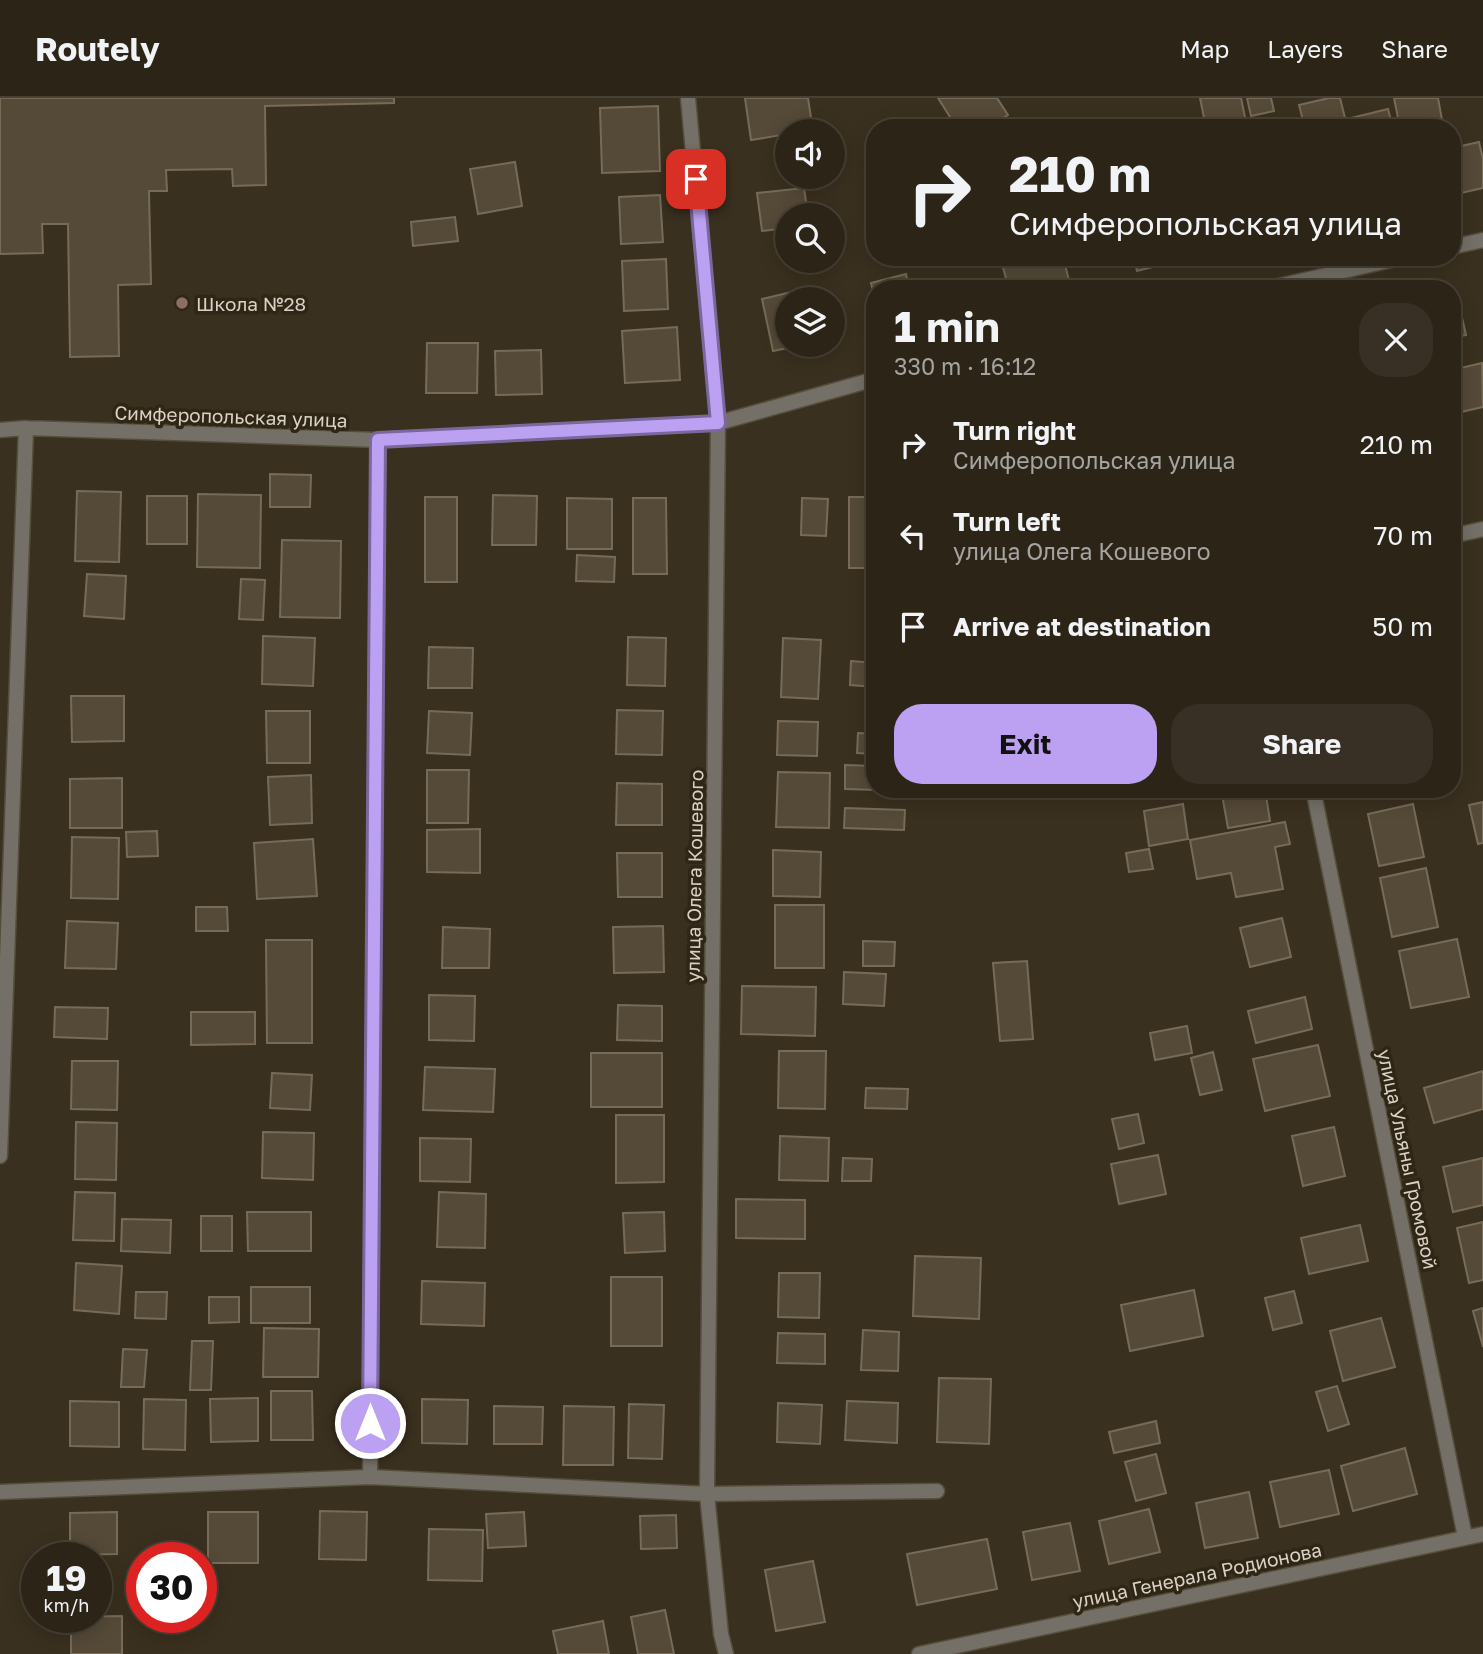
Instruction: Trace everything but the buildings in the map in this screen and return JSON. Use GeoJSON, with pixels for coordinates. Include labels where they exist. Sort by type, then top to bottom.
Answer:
{"type":"FeatureCollection","features":[{"type":"Feature","properties":{"kind":"street","name":"улица Олега Кошевого"},"geometry":{"type":"LineString","coordinates":[[688,98],[718,423],[707,1494],[721,1634],[726,1654]]}},
{"type":"Feature","properties":{"kind":"street"},"geometry":{"type":"LineString","coordinates":[[1461,245],[1483,240]]}},
{"type":"Feature","properties":{"kind":"street"},"geometry":{"type":"LineString","coordinates":[[1304,280],[1366,266]]}},
{"type":"Feature","properties":{"kind":"street","name":"Симферопольская улица"},"geometry":{"type":"LineString","coordinates":[[0,430],[26,428],[378,440],[718,423],[866,382]]}},
{"type":"Feature","properties":{"kind":"street"},"geometry":{"type":"LineString","coordinates":[[0,1156],[26,428]]}},
{"type":"Feature","properties":{"kind":"street"},"geometry":{"type":"LineString","coordinates":[[370,1478],[378,440]]}},
{"type":"Feature","properties":{"kind":"street"},"geometry":{"type":"LineString","coordinates":[[1461,534],[1483,530]]}},
{"type":"Feature","properties":{"kind":"street","name":"улица Ульяны Громовой"},"geometry":{"type":"LineString","coordinates":[[1315,798],[1465,1537]]}},
{"type":"Feature","properties":{"kind":"street"},"geometry":{"type":"LineString","coordinates":[[0,1492],[370,1478],[707,1494],[937,1491]]}},
{"type":"Feature","properties":{"kind":"street","name":"улица Генерала Родионова"},"geometry":{"type":"LineString","coordinates":[[919,1654],[1483,1534]]}},
{"type":"Feature","properties":{"kind":"place","name":"Школа №28"},"geometry":{"type":"Point","coordinates":[182,303]}},
{"type":"Feature","properties":{"kind":"route"},"geometry":{"type":"LineString","coordinates":[[370,1423],[378,440],[718,423],[696,179]]}}]}
